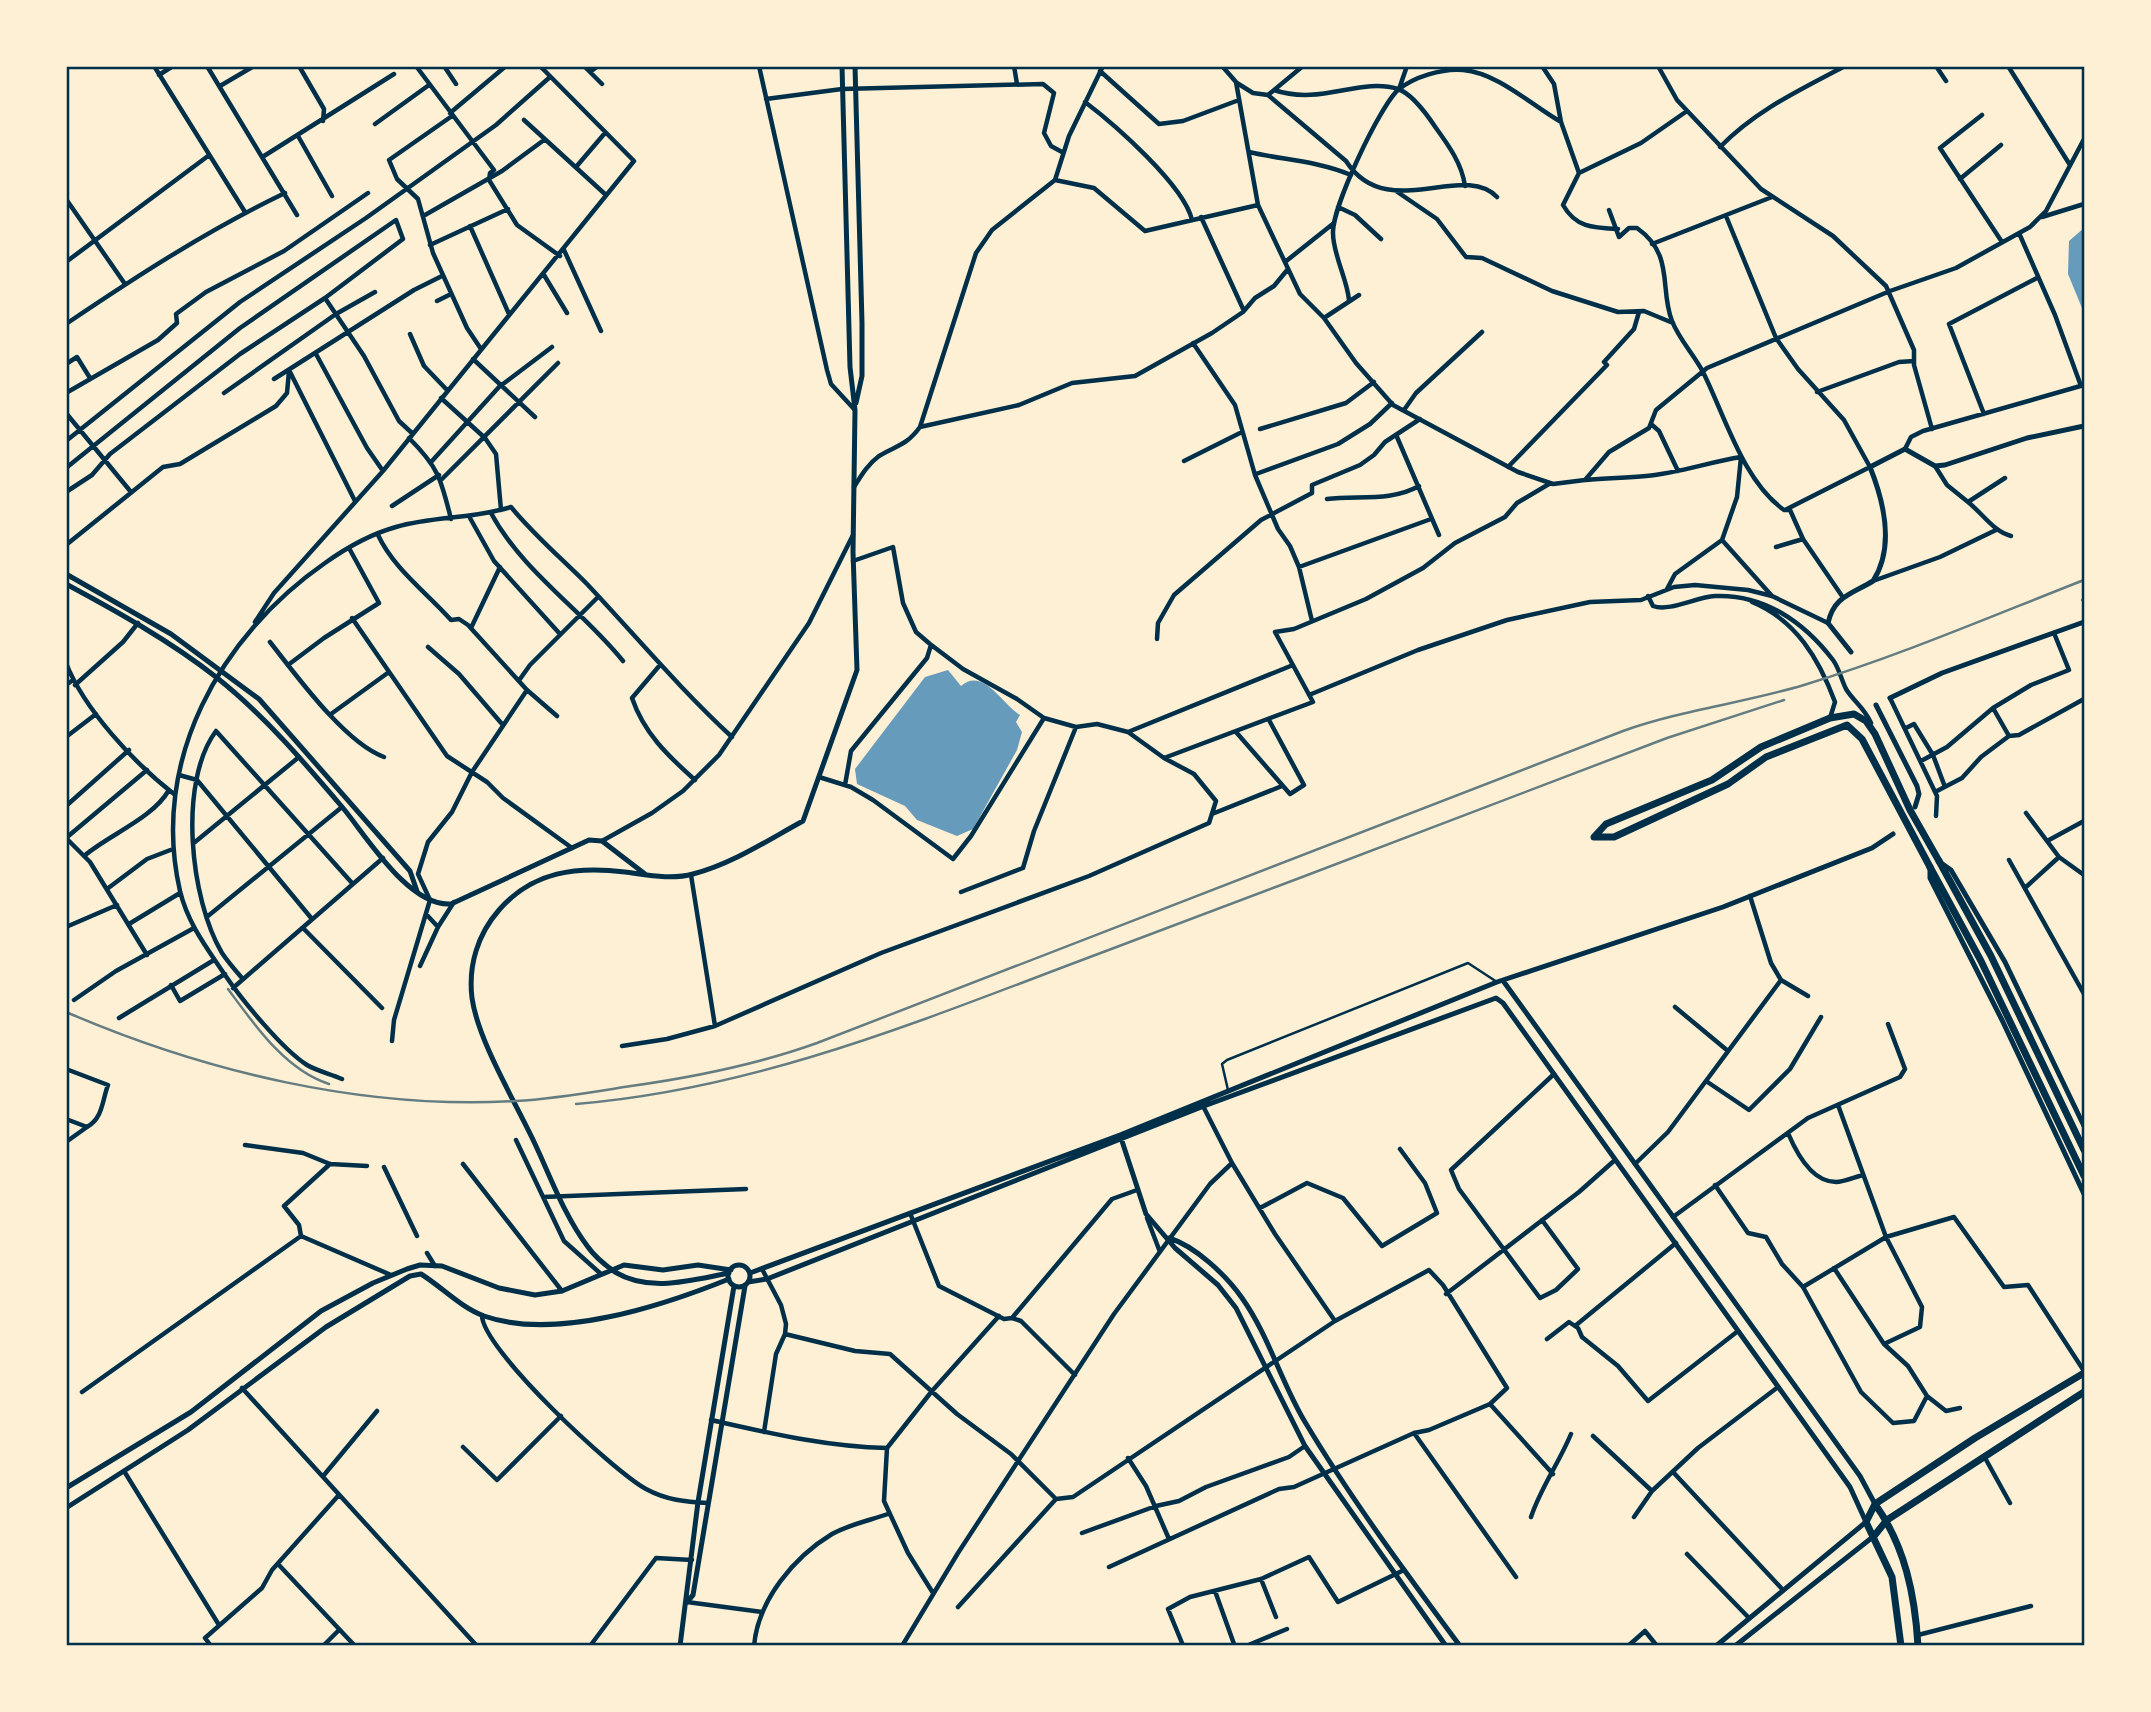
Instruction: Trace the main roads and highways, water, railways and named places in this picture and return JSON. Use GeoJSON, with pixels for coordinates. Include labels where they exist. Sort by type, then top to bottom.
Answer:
{"type":"FeatureCollection","features":[{"type":"Feature","properties":{"kind":"main road"},"geometry":{"type":"LineString","coordinates":[[2084,1150],[1991,956],[1910,810],[1875,734],[1860,716],[1848,714],[1830,718],[1761,747],[1712,780],[1606,824],[1594,837],[1614,837],[1728,784],[1766,757],[1847,725],[1862,739],[1940,884],[2084,1176]]}},
{"type":"Feature","properties":{"kind":"main road"},"geometry":{"type":"LineString","coordinates":[[1901,1646],[1894,1585],[1866,1522],[1875,1504],[1975,1438],[2084,1372]]}},
{"type":"Feature","properties":{"kind":"main road"},"geometry":{"type":"LineString","coordinates":[[1874,1536],[1887,1520],[2084,1392]]}},
{"type":"Feature","properties":{"kind":"main road"},"geometry":{"type":"LineString","coordinates":[[1875,1504],[1887,1520],[1908,1572],[1918,1646]]}},
{"type":"Feature","properties":{"kind":"water"},"geometry":{"type":"Polygon","coordinates":[[[2084,228],[2084,313],[2068,274],[2069,241],[2084,228]]]}},
{"type":"Feature","properties":{"kind":"water"},"geometry":{"type":"Polygon","coordinates":[[[948,670],[961,686],[969,681],[977,681],[992,689],[1020,715],[1016,722],[1022,732],[1017,750],[973,829],[957,836],[917,820],[905,806],[857,784],[855,769],[925,677],[948,670]]]}},
{"type":"Feature","properties":{"kind":"railway"},"geometry":{"type":"LineString","coordinates":[[66,1012],[119,1033],[229,1069],[343,1093],[401,1099],[459,1102],[530,1100],[702,1074],[771,1058],[817,1043],[1623,731],[1668,717],[1781,691],[1840,674],[2084,580]]}},
{"type":"Feature","properties":{"kind":"railway"},"geometry":{"type":"LineString","coordinates":[[576,1104],[644,1096],[711,1083],[777,1067],[906,1026],[1667,738],[1784,700]]}},
{"type":"Feature","properties":{"kind":"railway"},"geometry":{"type":"LineString","coordinates":[[228,989],[260,1031],[285,1057],[298,1068],[329,1084]]}}]}
